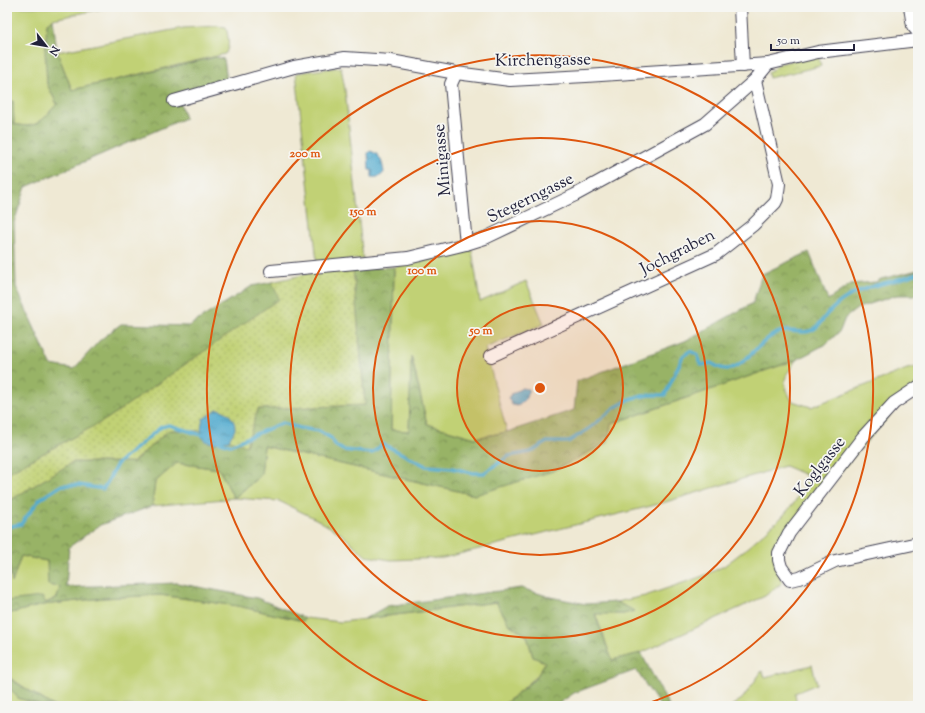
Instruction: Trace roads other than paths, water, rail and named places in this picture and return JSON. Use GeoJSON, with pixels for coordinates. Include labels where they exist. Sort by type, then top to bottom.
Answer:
{"type":"FeatureCollection","features":[{"type":"Feature","properties":{"kind":"street"},"geometry":{"type":"LineString","coordinates":[[740,7],[743,66]]}},
{"type":"Feature","properties":{"kind":"street"},"geometry":{"type":"LineString","coordinates":[[910,7],[913,26],[918,32]]}},
{"type":"Feature","properties":{"kind":"street","name":"Kirchengasse"},"geometry":{"type":"LineString","coordinates":[[174,102],[294,67],[346,58],[390,61],[456,74],[510,80],[768,64],[818,52],[918,40]]}},
{"type":"Feature","properties":{"kind":"street","name":"Stegerngasse"},"geometry":{"type":"LineString","coordinates":[[271,272],[408,258],[486,238],[575,195],[705,124],[755,80],[768,64]]}},
{"type":"Feature","properties":{"kind":"street","name":"Minigasse"},"geometry":{"type":"LineString","coordinates":[[456,74],[451,84],[466,244]]}},
{"type":"Feature","properties":{"kind":"street","name":"Jochgraben"},"geometry":{"type":"LineString","coordinates":[[491,356],[716,254],[753,225],[772,206],[777,199],[779,184],[755,80]]}},
{"type":"Feature","properties":{"kind":"street","name":"Koglgasse"},"geometry":{"type":"LineString","coordinates":[[918,387],[894,403],[863,437],[789,533],[779,553],[779,560],[781,567],[790,580],[800,578],[835,561],[918,543]]}},
{"type":"Feature","properties":{"kind":"water"},"geometry":{"type":"Polygon","coordinates":[[[370,151],[379,156],[383,165],[384,172],[382,175],[377,177],[372,177],[372,170],[369,170],[368,153],[370,151]]]}},
{"type":"Feature","properties":{"kind":"water"},"geometry":{"type":"Polygon","coordinates":[[[522,388],[529,389],[525,400],[518,406],[512,405],[508,398],[511,394],[522,388]]]}},
{"type":"Feature","properties":{"kind":"water"},"geometry":{"type":"Polygon","coordinates":[[[217,409],[224,411],[232,418],[235,424],[235,429],[229,440],[214,443],[204,439],[201,429],[203,419],[217,409]]]}},
{"type":"Feature","properties":{"kind":"waterway"},"geometry":{"type":"LineString","coordinates":[[218,441],[230,445],[282,423],[319,431],[331,438],[336,446],[343,450],[372,453],[383,444],[426,466],[452,468],[473,473],[484,473],[509,456],[531,452],[547,442],[568,442],[590,428],[614,408],[632,398],[649,395],[665,395],[683,356],[690,351],[698,355],[699,362],[702,365],[711,363],[723,369],[735,367],[748,358],[773,335],[784,331],[807,332],[813,330],[836,306],[854,294],[862,290],[918,273]]}},
{"type":"Feature","properties":{"kind":"waterway"},"geometry":{"type":"LineString","coordinates":[[7,527],[21,524],[40,499],[62,485],[79,485],[103,489],[117,464],[161,427],[169,425],[205,436]]}}]}
